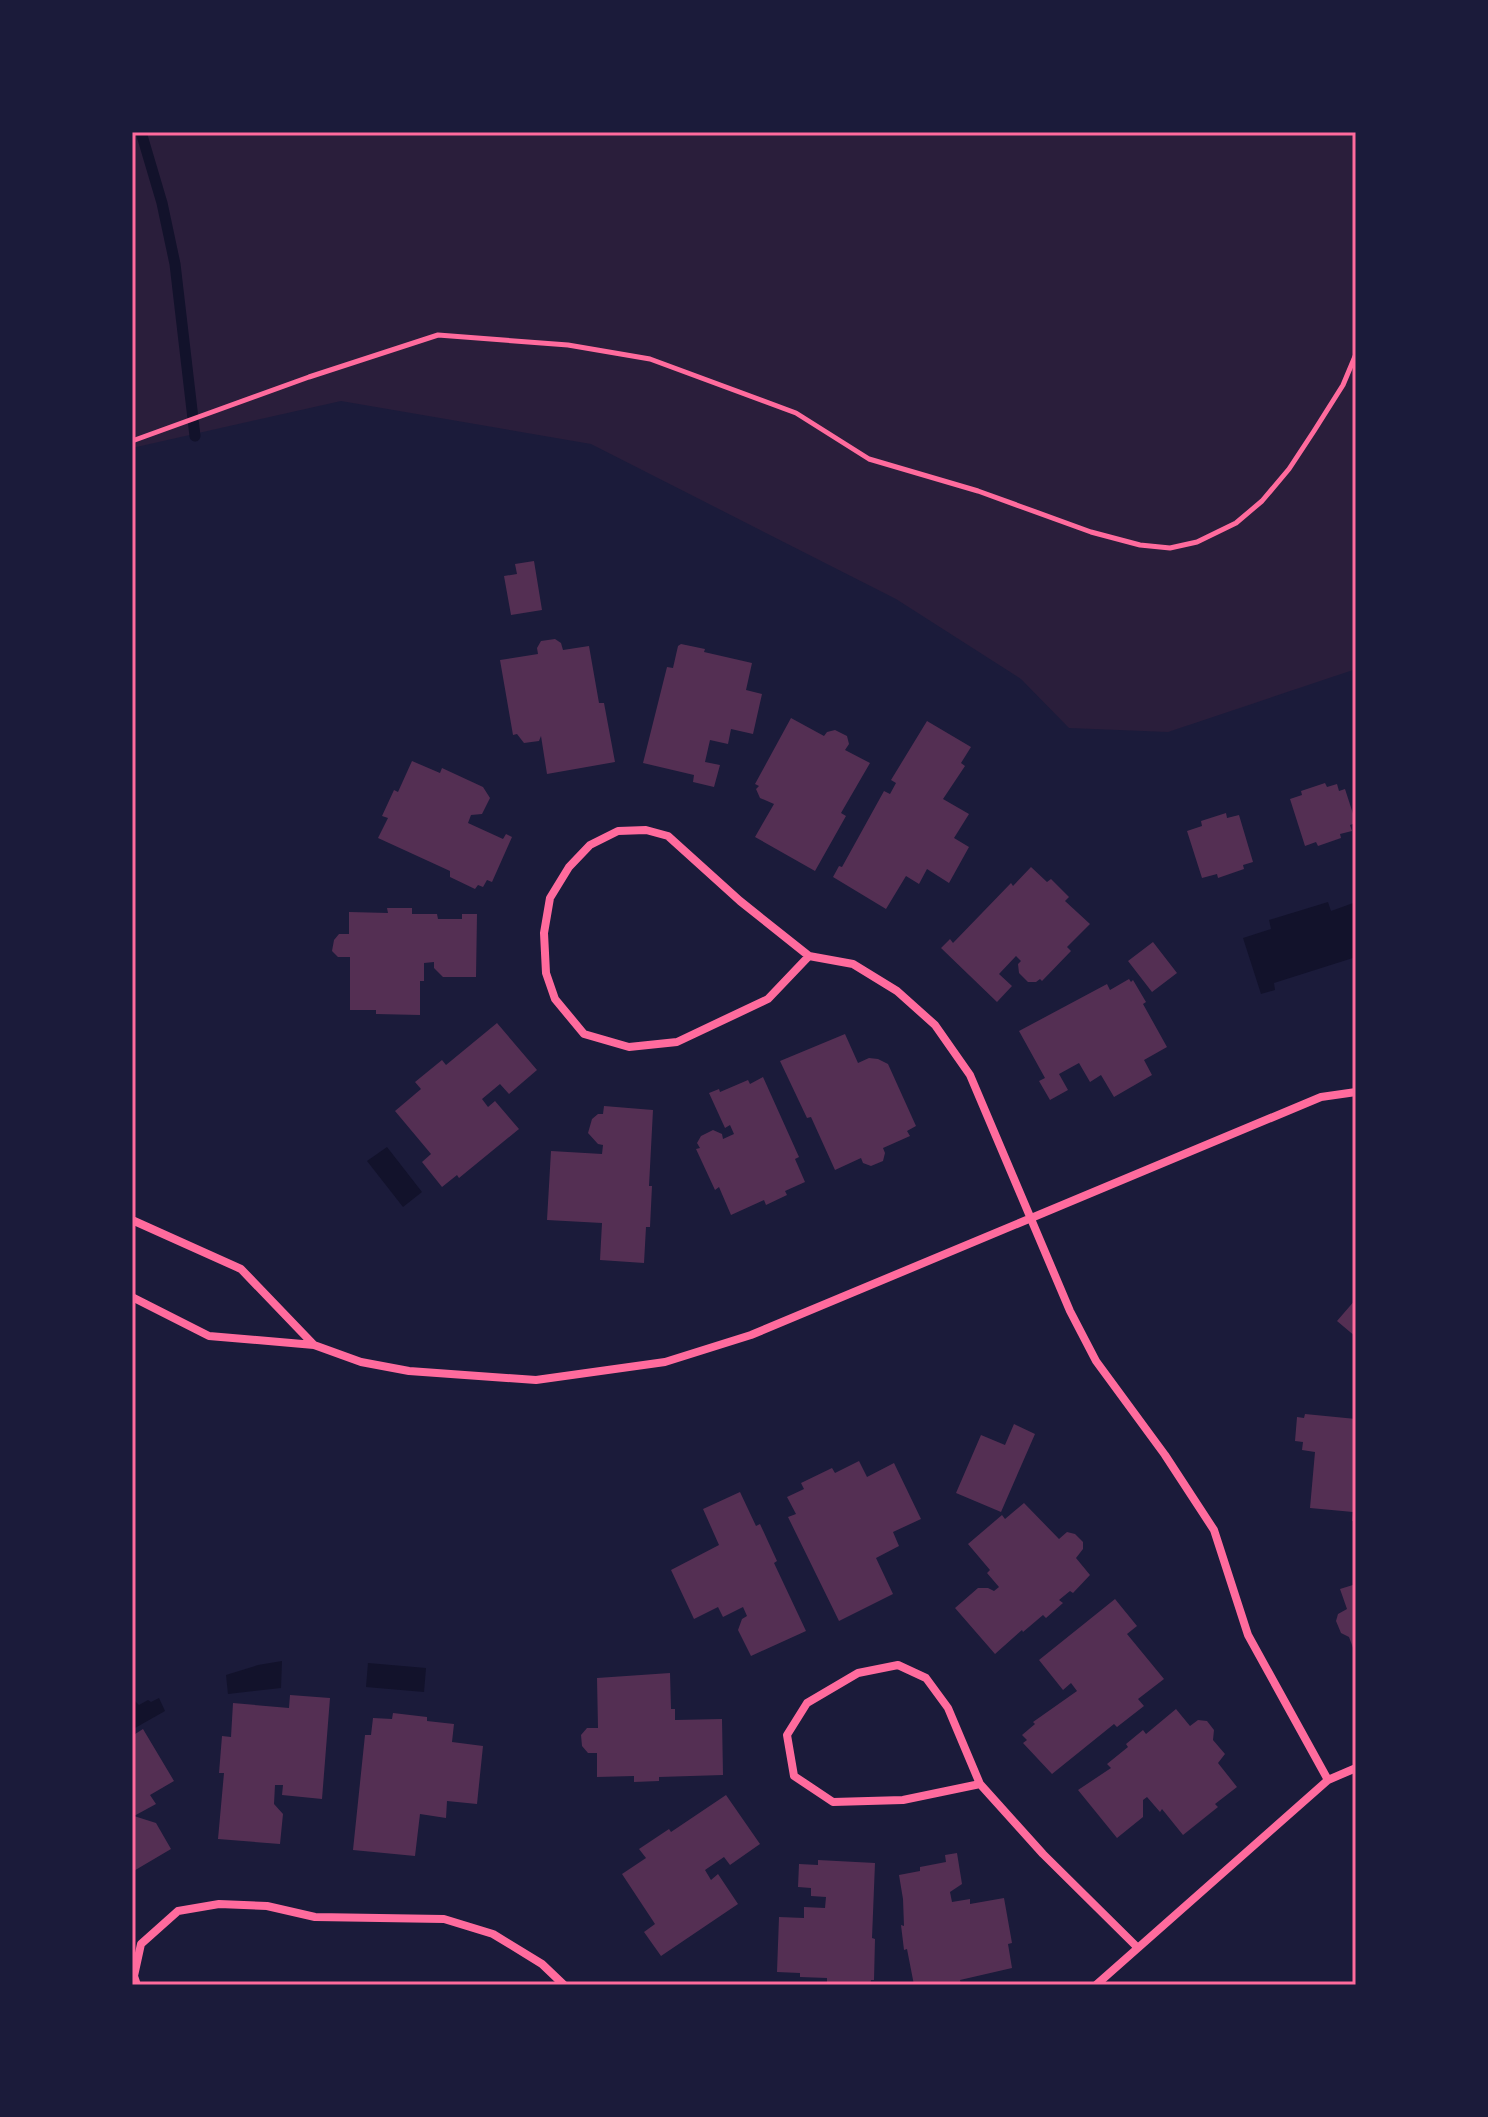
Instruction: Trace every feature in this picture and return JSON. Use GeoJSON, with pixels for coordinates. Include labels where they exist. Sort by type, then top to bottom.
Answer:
{"type":"FeatureCollection","features":[{"type":"Feature","properties":{"kind":"street"},"geometry":{"type":"LineString","coordinates":[[809,956],[768,999],[677,1042],[629,1047],[584,1034],[555,999],[546,973],[544,933],[550,898],[569,867],[590,845],[618,831],[646,830],[668,836],[740,901],[809,956],[853,964],[897,991],[935,1025],[970,1075],[1029,1217],[1096,1361],[1165,1455],[1214,1530],[1248,1635],[1328,1780]]}},
{"type":"Feature","properties":{"kind":"street"},"geometry":{"type":"LineString","coordinates":[[132,1297],[209,1336],[314,1345],[361,1362],[409,1371],[536,1380],[665,1362],[751,1335],[1321,1097],[1356,1092]]}},
{"type":"Feature","properties":{"kind":"street"},"geometry":{"type":"LineString","coordinates":[[132,1220],[241,1269],[314,1345]]}},
{"type":"Feature","properties":{"kind":"street"},"geometry":{"type":"LineString","coordinates":[[980,1784],[903,1800],[833,1802],[794,1776],[787,1735],[807,1703],[858,1673],[898,1665],[926,1678],[948,1708],[980,1784],[1043,1854],[1138,1948]]}},
{"type":"Feature","properties":{"kind":"street"},"geometry":{"type":"LineString","coordinates":[[1096,1985],[1328,1780],[1356,1768]]}},
{"type":"Feature","properties":{"kind":"street"},"geometry":{"type":"LineString","coordinates":[[137,1985],[134,1976],[141,1944],[178,1911],[219,1904],[267,1906],[315,1917],[444,1919],[493,1934],[542,1964],[564,1985]]}},
{"type":"Feature","properties":{"kind":"path"},"geometry":{"type":"LineString","coordinates":[[132,441],[309,377],[438,335],[568,345],[650,359],[796,413],[869,459],[978,491],[1091,532],[1140,545],[1170,548],[1197,542],[1236,523],[1262,501],[1289,469],[1314,431],[1343,385],[1356,354]]}},
{"type":"Feature","properties":{"kind":"shaded area"},"geometry":{"type":"Polygon","coordinates":[[[132,132],[1356,132],[1356,669],[1168,732],[1069,728],[1021,679],[896,599],[591,444],[341,401],[132,448],[132,132]]]}},
{"type":"Feature","properties":{"kind":"shaded area"},"geometry":{"type":"Polygon","coordinates":[[[1328,902],[1331,911],[1356,902],[1356,957],[1274,983],[1275,990],[1261,994],[1243,938],[1271,929],[1269,920],[1328,902]]]}},
{"type":"Feature","properties":{"kind":"shaded area"},"geometry":{"type":"Polygon","coordinates":[[[387,1147],[422,1192],[403,1207],[367,1161],[387,1147]]]}},
{"type":"Feature","properties":{"kind":"shaded area"},"geometry":{"type":"Polygon","coordinates":[[[282,1661],[281,1688],[228,1694],[226,1675],[282,1661]]]}},
{"type":"Feature","properties":{"kind":"shaded area"},"geometry":{"type":"Polygon","coordinates":[[[368,1663],[426,1668],[424,1692],[366,1687],[368,1663]]]}},
{"type":"Feature","properties":{"kind":"shaded area"},"geometry":{"type":"Polygon","coordinates":[[[159,1698],[165,1711],[135,1728],[132,1734],[132,1703],[135,1701],[139,1705],[159,1698]]]}},
{"type":"Feature","properties":{"kind":"building"},"geometry":{"type":"Polygon","coordinates":[[[534,561],[542,610],[511,615],[504,576],[517,574],[515,564],[534,561]]]}},
{"type":"Feature","properties":{"kind":"building"},"geometry":{"type":"Polygon","coordinates":[[[555,639],[561,643],[563,650],[589,646],[599,703],[604,703],[615,762],[547,774],[541,736],[539,741],[524,743],[517,734],[513,735],[500,660],[538,654],[541,641],[555,639]]]}},
{"type":"Feature","properties":{"kind":"building"},"geometry":{"type":"Polygon","coordinates":[[[681,644],[752,663],[746,690],[762,694],[753,734],[731,729],[728,744],[710,740],[705,762],[720,765],[714,787],[693,782],[694,775],[643,763],[667,667],[673,668],[681,644]]]}},
{"type":"Feature","properties":{"kind":"building"},"geometry":{"type":"Polygon","coordinates":[[[791,718],[824,736],[835,730],[847,736],[849,744],[845,750],[870,763],[841,813],[846,816],[815,871],[755,837],[774,804],[760,798],[756,789],[759,786],[755,784],[791,718]]]}},
{"type":"Feature","properties":{"kind":"building"},"geometry":{"type":"Polygon","coordinates":[[[927,721],[971,747],[961,763],[965,766],[943,799],[969,814],[954,838],[969,847],[949,883],[927,869],[919,884],[906,876],[886,909],[833,877],[839,866],[842,867],[884,791],[890,794],[896,783],[891,780],[927,721]]]}},
{"type":"Feature","properties":{"kind":"building"},"geometry":{"type":"Polygon","coordinates":[[[412,761],[440,773],[442,768],[483,787],[490,798],[482,814],[471,815],[468,823],[503,839],[506,834],[512,837],[492,882],[487,880],[483,887],[478,885],[475,889],[450,877],[450,871],[378,838],[388,818],[382,816],[394,790],[398,792],[412,761]]]}},
{"type":"Feature","properties":{"kind":"building"},"geometry":{"type":"Polygon","coordinates":[[[1325,783],[1327,787],[1337,784],[1339,791],[1345,789],[1356,823],[1350,825],[1352,831],[1340,834],[1341,838],[1318,846],[1316,842],[1305,846],[1290,799],[1302,795],[1301,791],[1325,783]]]}},
{"type":"Feature","properties":{"kind":"building"},"geometry":{"type":"Polygon","coordinates":[[[1226,813],[1227,818],[1239,815],[1253,862],[1243,865],[1244,869],[1218,878],[1217,874],[1202,878],[1187,831],[1202,826],[1201,821],[1226,813]]]}},
{"type":"Feature","properties":{"kind":"building"},"geometry":{"type":"Polygon","coordinates":[[[1031,867],[1047,882],[1051,879],[1069,897],[1065,901],[1090,924],[1067,947],[1071,951],[1042,981],[1028,982],[1019,973],[1018,964],[1021,961],[1016,956],[999,974],[1012,986],[997,1002],[941,948],[950,939],[953,943],[1011,883],[1013,886],[1031,867]]]}},
{"type":"Feature","properties":{"kind":"building"},"geometry":{"type":"Polygon","coordinates":[[[387,908],[412,908],[412,914],[437,914],[438,919],[462,919],[462,914],[477,914],[476,977],[443,977],[434,968],[434,962],[424,963],[424,981],[420,981],[420,1015],[350,1010],[350,957],[338,957],[332,951],[334,940],[339,934],[349,934],[349,912],[388,913],[387,908]]]}},
{"type":"Feature","properties":{"kind":"building"},"geometry":{"type":"Polygon","coordinates":[[[1153,942],[1177,973],[1152,992],[1128,961],[1153,942]]]}},
{"type":"Feature","properties":{"kind":"building"},"geometry":{"type":"Polygon","coordinates":[[[1129,979],[1131,982],[1133,980],[1146,1002],[1143,1004],[1167,1047],[1144,1060],[1152,1075],[1114,1097],[1101,1075],[1090,1082],[1079,1063],[1059,1074],[1068,1090],[1050,1100],[1039,1081],[1045,1078],[1019,1031],[1107,984],[1110,990],[1129,979]]]}},
{"type":"Feature","properties":{"kind":"building"},"geometry":{"type":"Polygon","coordinates":[[[497,1023],[537,1070],[509,1094],[500,1084],[482,1099],[488,1107],[495,1101],[519,1129],[459,1178],[457,1175],[442,1187],[422,1162],[431,1154],[395,1111],[421,1089],[415,1082],[442,1060],[446,1065],[497,1023]]]}},
{"type":"Feature","properties":{"kind":"building"},"geometry":{"type":"Polygon","coordinates":[[[845,1034],[858,1063],[869,1058],[888,1064],[916,1126],[907,1131],[910,1136],[883,1148],[883,1161],[871,1166],[863,1163],[861,1158],[835,1170],[811,1117],[807,1118],[780,1061],[845,1034]]]}},
{"type":"Feature","properties":{"kind":"building"},"geometry":{"type":"Polygon","coordinates":[[[763,1077],[799,1157],[795,1159],[805,1182],[785,1191],[787,1195],[766,1205],[764,1200],[731,1215],[719,1187],[715,1190],[696,1149],[700,1148],[697,1143],[701,1136],[713,1130],[722,1134],[723,1139],[734,1134],[730,1125],[725,1128],[709,1093],[719,1089],[720,1092],[748,1080],[750,1084],[763,1077]]]}},
{"type":"Feature","properties":{"kind":"building"},"geometry":{"type":"Polygon","coordinates":[[[604,1106],[653,1110],[650,1227],[646,1227],[644,1263],[600,1260],[602,1223],[547,1220],[551,1151],[602,1154],[603,1145],[588,1133],[592,1119],[603,1114],[604,1106]]]}},
{"type":"Feature","properties":{"kind":"building"},"geometry":{"type":"Polygon","coordinates":[[[1356,1299],[1356,1337],[1337,1321],[1356,1299]]]}},
{"type":"Feature","properties":{"kind":"building"},"geometry":{"type":"Polygon","coordinates":[[[1305,1414],[1356,1419],[1356,1521],[1352,1521],[1353,1512],[1310,1508],[1315,1452],[1302,1450],[1303,1442],[1295,1441],[1297,1417],[1304,1418],[1305,1414]]]}},
{"type":"Feature","properties":{"kind":"building"},"geometry":{"type":"Polygon","coordinates":[[[1014,1424],[1035,1434],[1001,1512],[956,1493],[981,1435],[1005,1445],[1014,1424]]]}},
{"type":"Feature","properties":{"kind":"building"},"geometry":{"type":"Polygon","coordinates":[[[859,1461],[867,1477],[894,1463],[921,1519],[893,1532],[899,1546],[876,1558],[893,1594],[839,1621],[788,1517],[796,1514],[787,1497],[804,1489],[801,1483],[832,1468],[835,1473],[859,1461]]]}},
{"type":"Feature","properties":{"kind":"building"},"geometry":{"type":"Polygon","coordinates":[[[740,1492],[756,1526],[760,1524],[777,1561],[774,1563],[806,1631],[751,1656],[738,1630],[742,1619],[747,1616],[743,1607],[723,1617],[718,1607],[694,1619],[671,1570],[719,1545],[703,1509],[740,1492]]]}},
{"type":"Feature","properties":{"kind":"building"},"geometry":{"type":"Polygon","coordinates":[[[1024,1503],[1059,1539],[1067,1532],[1075,1534],[1083,1542],[1083,1549],[1076,1558],[1090,1575],[1073,1593],[1070,1591],[1059,1600],[1063,1603],[1046,1618],[1043,1615],[995,1654],[955,1608],[978,1588],[994,1591],[999,1587],[987,1573],[990,1570],[968,1544],[1002,1515],[1005,1519],[1024,1503]]]}},
{"type":"Feature","properties":{"kind":"building"},"geometry":{"type":"Polygon","coordinates":[[[1356,1584],[1356,1656],[1349,1637],[1341,1633],[1336,1621],[1338,1614],[1347,1609],[1340,1589],[1356,1584]]]}},
{"type":"Feature","properties":{"kind":"building"},"geometry":{"type":"Polygon","coordinates":[[[1115,1599],[1137,1626],[1127,1634],[1164,1679],[1138,1699],[1144,1706],[1117,1727],[1114,1724],[1052,1774],[1023,1743],[1027,1740],[1022,1735],[1035,1724],[1033,1722],[1077,1691],[1071,1683],[1063,1690],[1039,1660],[1115,1599]]]}},
{"type":"Feature","properties":{"kind":"building"},"geometry":{"type":"Polygon","coordinates":[[[670,1673],[671,1709],[675,1709],[675,1720],[722,1719],[723,1775],[659,1777],[659,1781],[634,1782],[634,1776],[597,1777],[597,1753],[588,1753],[582,1746],[581,1735],[587,1728],[598,1728],[597,1678],[670,1673]]]}},
{"type":"Feature","properties":{"kind":"building"},"geometry":{"type":"Polygon","coordinates":[[[290,1695],[330,1698],[322,1799],[282,1795],[283,1785],[275,1785],[274,1804],[283,1814],[280,1844],[218,1839],[224,1773],[219,1773],[222,1736],[231,1737],[233,1703],[289,1708],[290,1695]]]}},
{"type":"Feature","properties":{"kind":"building"},"geometry":{"type":"Polygon","coordinates":[[[1176,1709],[1190,1726],[1198,1720],[1207,1721],[1214,1730],[1213,1740],[1225,1754],[1218,1763],[1237,1787],[1183,1835],[1162,1809],[1160,1812],[1147,1797],[1143,1800],[1143,1817],[1117,1838],[1078,1790],[1111,1768],[1107,1764],[1128,1747],[1126,1744],[1143,1730],[1146,1734],[1176,1709]]]}},
{"type":"Feature","properties":{"kind":"building"},"geometry":{"type":"Polygon","coordinates":[[[393,1713],[454,1724],[452,1742],[483,1746],[477,1804],[447,1801],[446,1818],[420,1814],[415,1856],[353,1850],[365,1735],[371,1735],[373,1718],[392,1719],[393,1713]]]}},
{"type":"Feature","properties":{"kind":"building"},"geometry":{"type":"Polygon","coordinates":[[[143,1729],[174,1781],[150,1795],[156,1804],[134,1816],[156,1823],[171,1849],[132,1872],[132,1736],[143,1729]]]}},
{"type":"Feature","properties":{"kind":"building"},"geometry":{"type":"Polygon","coordinates":[[[726,1795],[760,1844],[730,1865],[724,1857],[705,1870],[711,1880],[718,1874],[738,1904],[661,1956],[644,1932],[655,1924],[622,1874],[646,1858],[639,1849],[669,1829],[671,1832],[726,1795]]]}},
{"type":"Feature","properties":{"kind":"building"},"geometry":{"type":"Polygon","coordinates":[[[957,1853],[962,1884],[950,1892],[952,1902],[970,1899],[970,1904],[1004,1898],[1012,1943],[1008,1944],[1012,1968],[960,1980],[961,1985],[938,1985],[938,1982],[914,1985],[907,1949],[904,1950],[899,1875],[946,1862],[945,1855],[957,1853]]]}},
{"type":"Feature","properties":{"kind":"building"},"geometry":{"type":"Polygon","coordinates":[[[818,1860],[875,1863],[874,1980],[870,1985],[827,1985],[827,1978],[777,1972],[779,1917],[804,1918],[804,1907],[825,1908],[826,1897],[811,1896],[811,1888],[798,1887],[799,1864],[818,1865],[818,1860]]]}},
{"type":"Feature","properties":{"kind":"waterway"},"geometry":{"type":"LineString","coordinates":[[141,132],[162,203],[175,264],[195,436]]}}]}
